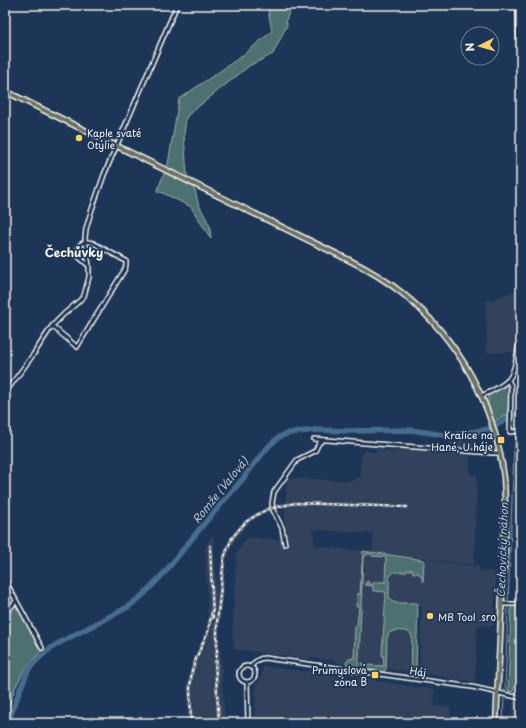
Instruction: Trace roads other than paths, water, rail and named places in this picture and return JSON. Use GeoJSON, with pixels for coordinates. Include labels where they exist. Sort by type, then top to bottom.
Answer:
{"type":"FeatureCollection","features":[{"type":"Feature","properties":{"kind":"main road"},"geometry":{"type":"LineString","coordinates":[[5,91],[351,260],[384,280],[410,300],[440,330],[464,362],[481,396],[492,422],[500,453],[504,483],[505,521],[503,575],[507,604],[500,694],[496,723]]}},
{"type":"Feature","properties":{"kind":"street"},"geometry":{"type":"LineString","coordinates":[[5,393],[52,326],[84,296],[89,280],[86,233],[91,212],[99,187],[177,5]]}},
{"type":"Feature","properties":{"kind":"street"},"geometry":{"type":"LineString","coordinates":[[518,5],[521,139]]}},
{"type":"Feature","properties":{"kind":"street"},"geometry":{"type":"LineString","coordinates":[[52,326],[77,347],[126,265],[126,261],[93,243],[86,242],[79,246],[79,256],[81,260],[89,266]]}},
{"type":"Feature","properties":{"kind":"street"},"geometry":{"type":"LineString","coordinates":[[481,396],[501,385],[508,380],[512,374],[521,327]]}},
{"type":"Feature","properties":{"kind":"street"},"geometry":{"type":"LineString","coordinates":[[508,380],[511,388],[510,432],[521,431]]}},
{"type":"Feature","properties":{"kind":"street"},"geometry":{"type":"LineString","coordinates":[[314,439],[500,453]]}},
{"type":"Feature","properties":{"kind":"street"},"geometry":{"type":"LineString","coordinates":[[285,544],[282,528],[273,511],[272,503],[274,492],[297,460],[315,451],[319,443],[325,440]]}},
{"type":"Feature","properties":{"kind":"street"},"geometry":{"type":"LineString","coordinates":[[5,580],[42,648]]}},
{"type":"Feature","properties":{"kind":"street"},"geometry":{"type":"LineString","coordinates":[[5,614],[16,601]]}},
{"type":"Feature","properties":{"kind":"street"},"geometry":{"type":"LineString","coordinates":[[507,604],[521,604]]}},
{"type":"Feature","properties":{"kind":"street","name":"Háj"},"geometry":{"type":"LineString","coordinates":[[251,667],[257,660],[265,658],[441,682],[521,698]]}},
{"type":"Feature","properties":{"kind":"street"},"geometry":{"type":"LineString","coordinates":[[247,666],[251,667],[254,671],[254,676],[252,680],[247,682],[240,678],[239,672],[243,667],[247,666]]}},
{"type":"Feature","properties":{"kind":"street"},"geometry":{"type":"LineString","coordinates":[[247,682],[248,723]]}},
{"type":"Feature","properties":{"kind":"waterway","name":"Romže (Valová)"},"geometry":{"type":"LineString","coordinates":[[8,723],[29,669],[36,661],[57,644],[128,607],[144,594],[165,572],[263,453],[279,437],[289,433],[315,430],[411,430],[454,435],[489,429],[521,413]]}},
{"type":"Feature","properties":{"kind":"waterway","name":"Čechovický náhon"},"geometry":{"type":"LineString","coordinates":[[508,603],[514,450],[518,432]]}},
{"type":"Feature","properties":{"kind":"waterway","name":"Čechovický náhon"},"geometry":{"type":"LineString","coordinates":[[505,692],[508,606]]}},
{"type":"Feature","properties":{"kind":"waterway","name":"Čechovický náhon"},"geometry":{"type":"LineString","coordinates":[[503,723],[504,696]]}},
{"type":"Feature","properties":{"kind":"railway"},"geometry":{"type":"LineString","coordinates":[[216,667],[217,623],[224,558],[232,538],[247,521],[268,509],[295,503],[407,507]]}},
{"type":"Feature","properties":{"kind":"railway"},"geometry":{"type":"LineString","coordinates":[[210,546],[213,618]]}},
{"type":"Feature","properties":{"kind":"railway"},"geometry":{"type":"LineString","coordinates":[[191,723],[190,687],[192,671],[208,631],[212,612]]}},
{"type":"Feature","properties":{"kind":"railway"},"geometry":{"type":"LineString","coordinates":[[215,662],[219,723]]}},
{"type":"Feature","properties":{"kind":"place","name":"Kaple svaté Otýlie"},"geometry":{"type":"Point","coordinates":[79,138]}},
{"type":"Feature","properties":{"kind":"place","name":"Kralice na Hané, U háje"},"geometry":{"type":"Point","coordinates":[501,440]}},
{"type":"Feature","properties":{"kind":"place","name":"MB Tool .sro"},"geometry":{"type":"Point","coordinates":[430,616]}},
{"type":"Feature","properties":{"kind":"place","name":"Průmyslová zóna B"},"geometry":{"type":"Point","coordinates":[375,675]}},
{"type":"Feature","properties":{"kind":"district","name":"Čechůvky"},"geometry":{"type":"Point","coordinates":[74,252]}}]}
